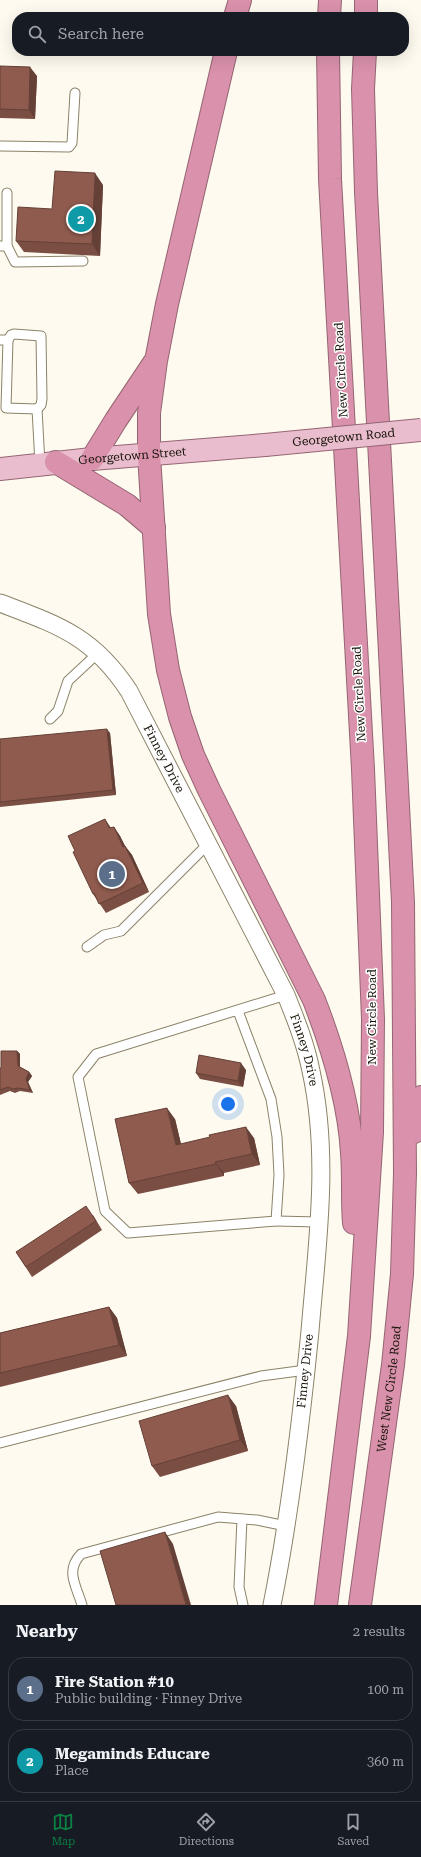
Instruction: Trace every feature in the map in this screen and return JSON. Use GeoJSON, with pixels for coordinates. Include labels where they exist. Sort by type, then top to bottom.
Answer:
{"type":"FeatureCollection","features":[{"type":"Feature","properties":{"kind":"highway"},"geometry":{"type":"LineString","coordinates":[[236,12],[240,0]]}},
{"type":"Feature","properties":{"kind":"highway"},"geometry":{"type":"LineString","coordinates":[[329,12],[330,0]]}},
{"type":"Feature","properties":{"kind":"highway"},"geometry":{"type":"LineString","coordinates":[[366,0],[366,12]]}},
{"type":"Feature","properties":{"kind":"highway"},"geometry":{"type":"LineString","coordinates":[[225,56],[167,304],[156,361],[149,413],[149,455],[159,614],[168,670],[180,717],[193,754],[209,790],[314,1000],[327,1033],[337,1069],[349,1125],[352,1153],[359,1336],[326,1605]]}},
{"type":"Feature","properties":{"kind":"highway","name":"New Circle Road"},"geometry":{"type":"LineString","coordinates":[[328,56],[330,179],[363,761],[373,1012],[372,1132],[359,1336]]}},
{"type":"Feature","properties":{"kind":"highway"},"geometry":{"type":"LineString","coordinates":[[364,56],[363,89],[366,192],[403,902],[405,1173]]}},
{"type":"Feature","properties":{"kind":"highway"},"geometry":{"type":"LineString","coordinates":[[92,459],[116,420],[156,361]]}},
{"type":"Feature","properties":{"kind":"highway"},"geometry":{"type":"LineString","coordinates":[[48,463],[128,505],[154,528]]}},
{"type":"Feature","properties":{"kind":"highway"},"geometry":{"type":"LineString","coordinates":[[405,1173],[421,1097]]}},
{"type":"Feature","properties":{"kind":"highway","name":"West New Circle Road"},"geometry":{"type":"LineString","coordinates":[[360,1605],[393,1365],[402,1274],[405,1173]]}},
{"type":"Feature","properties":{"kind":"main road","name":"Georgetown Road"},"geometry":{"type":"LineString","coordinates":[[266,445],[421,430]]}},
{"type":"Feature","properties":{"kind":"main road","name":"Georgetown Street"},"geometry":{"type":"LineString","coordinates":[[0,469],[92,459],[266,445]]}},
{"type":"Feature","properties":{"kind":"street","name":"Finney Drive"},"geometry":{"type":"LineString","coordinates":[[0,603],[51,622],[74,634],[98,653],[114,669],[129,691],[286,995],[297,1021],[312,1071],[320,1135],[321,1180],[319,1222],[306,1370],[286,1526],[270,1605]]}},
{"type":"Feature","properties":{"kind":"lane"},"geometry":{"type":"LineString","coordinates":[[0,146],[68,147],[72,143],[75,93]]}},
{"type":"Feature","properties":{"kind":"lane"},"geometry":{"type":"LineString","coordinates":[[7,193],[3,246],[15,262],[83,261]]}},
{"type":"Feature","properties":{"kind":"lane"},"geometry":{"type":"LineString","coordinates":[[14,334],[41,336],[39,384],[42,400],[41,405],[37,409],[6,408],[11,380],[12,358],[4,340],[14,334]]}},
{"type":"Feature","properties":{"kind":"lane"},"geometry":{"type":"LineString","coordinates":[[37,409],[48,463]]}},
{"type":"Feature","properties":{"kind":"lane"},"geometry":{"type":"LineString","coordinates":[[50,719],[58,711],[68,681],[98,653]]}},
{"type":"Feature","properties":{"kind":"lane"},"geometry":{"type":"LineString","coordinates":[[87,947],[104,935],[121,931],[208,844]]}},
{"type":"Feature","properties":{"kind":"lane"},"geometry":{"type":"LineString","coordinates":[[286,995],[96,1054],[78,1077],[105,1211],[128,1233],[276,1221],[319,1222]]}},
{"type":"Feature","properties":{"kind":"lane"},"geometry":{"type":"LineString","coordinates":[[238,1011],[271,1099],[277,1138],[279,1175],[276,1221]]}},
{"type":"Feature","properties":{"kind":"lane"},"geometry":{"type":"LineString","coordinates":[[0,1443],[261,1376],[306,1370]]}},
{"type":"Feature","properties":{"kind":"lane"},"geometry":{"type":"LineString","coordinates":[[82,1605],[72,1573],[74,1561],[81,1554],[218,1518],[257,1520],[286,1526]]}},
{"type":"Feature","properties":{"kind":"lane"},"geometry":{"type":"LineString","coordinates":[[242,1519],[239,1587],[243,1605]]}},
{"type":"Feature","properties":{"kind":"building"},"geometry":{"type":"Polygon","coordinates":[[[0,66],[30,67],[29,110],[0,109],[0,66]]]}},
{"type":"Feature","properties":{"kind":"building"},"geometry":{"type":"Polygon","coordinates":[[[55,171],[95,173],[92,244],[16,241],[18,207],[52,209],[55,171]]]}},
{"type":"Feature","properties":{"kind":"building"},"geometry":{"type":"Polygon","coordinates":[[[107,729],[113,790],[0,802],[0,739],[107,729]]]}},
{"type":"Feature","properties":{"kind":"building"},"geometry":{"type":"Polygon","coordinates":[[[105,819],[109,828],[114,827],[123,847],[125,846],[143,883],[99,904],[73,852],[75,851],[68,836],[105,819]]]}},
{"type":"Feature","properties":{"kind":"building"},"geometry":{"type":"Polygon","coordinates":[[[1,1051],[17,1051],[18,1066],[29,1072],[26,1079],[30,1090],[18,1088],[13,1089],[8,1087],[0,1090],[1,1051]]]}},
{"type":"Feature","properties":{"kind":"building"},"geometry":{"type":"Polygon","coordinates":[[[199,1055],[241,1063],[238,1081],[196,1073],[199,1055]]]}},
{"type":"Feature","properties":{"kind":"building"},"geometry":{"type":"Polygon","coordinates":[[[167,1108],[176,1145],[210,1137],[209,1135],[246,1127],[252,1154],[215,1162],[216,1164],[129,1183],[115,1119],[167,1108]]]}},
{"type":"Feature","properties":{"kind":"building"},"geometry":{"type":"Polygon","coordinates":[[[86,1206],[96,1221],[26,1267],[16,1252],[86,1206]]]}},
{"type":"Feature","properties":{"kind":"building"},"geometry":{"type":"Polygon","coordinates":[[[109,1307],[119,1345],[0,1373],[0,1333],[109,1307]]]}},
{"type":"Feature","properties":{"kind":"building"},"geometry":{"type":"Polygon","coordinates":[[[228,1395],[240,1440],[152,1466],[139,1421],[228,1395]]]}},
{"type":"Feature","properties":{"kind":"building"},"geometry":{"type":"Polygon","coordinates":[[[165,1532],[186,1605],[116,1605],[100,1551],[165,1532]]]}},
{"type":"Feature","properties":{"kind":"place","name":"Megaminds Educare"},"geometry":{"type":"Point","coordinates":[81,219]}},
{"type":"Feature","properties":{"kind":"place","name":"Fire Station #10"},"geometry":{"type":"Point","coordinates":[112,874]}}]}
